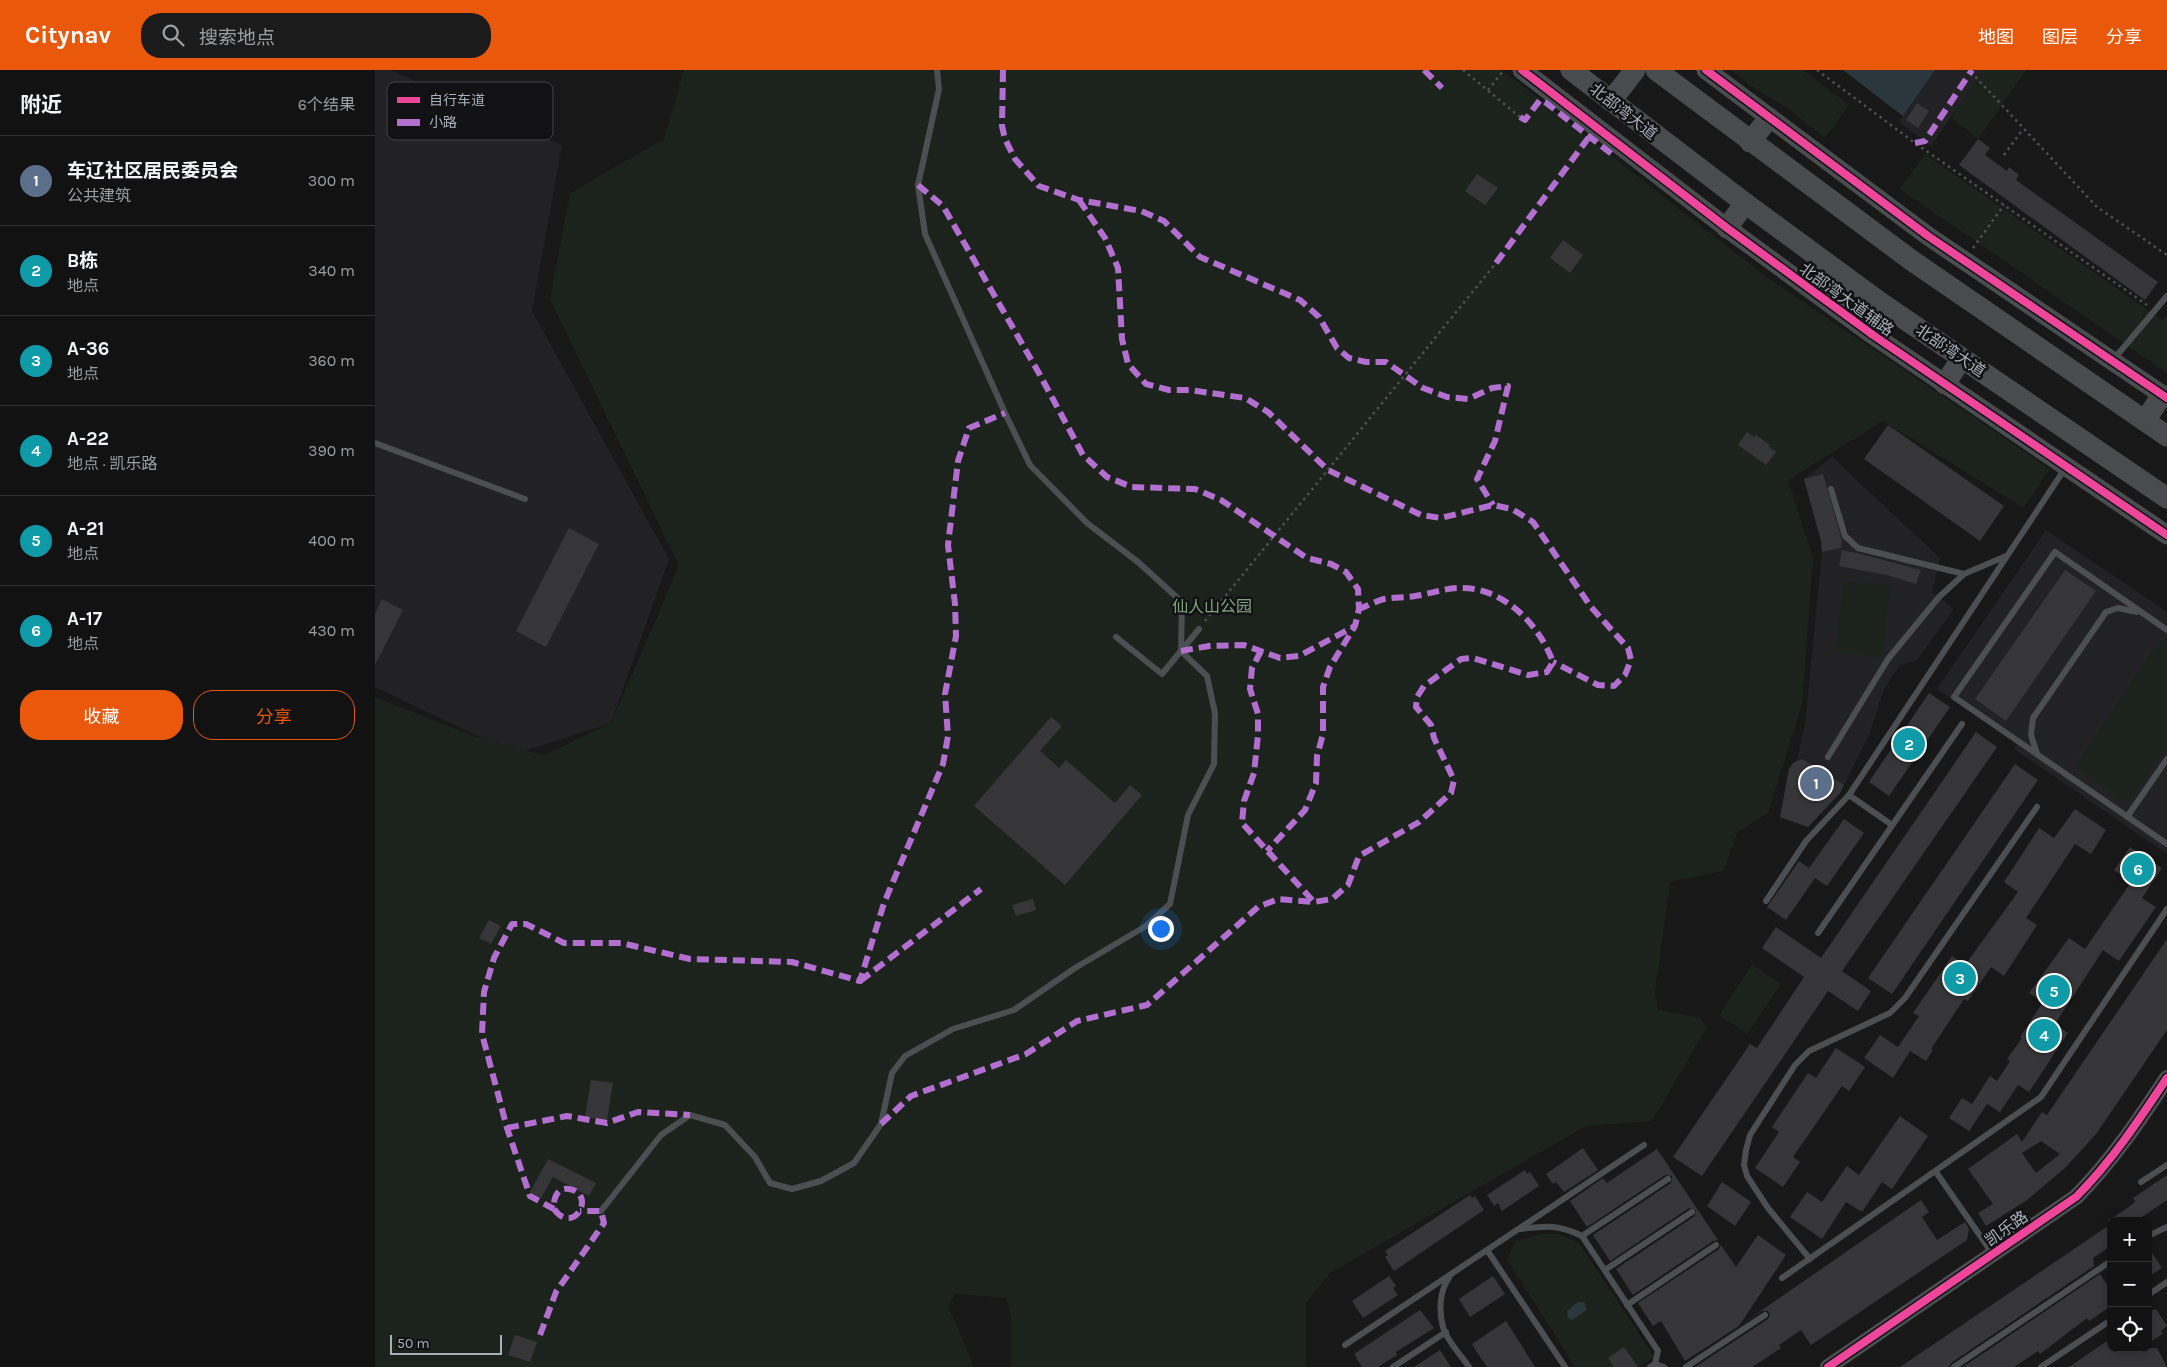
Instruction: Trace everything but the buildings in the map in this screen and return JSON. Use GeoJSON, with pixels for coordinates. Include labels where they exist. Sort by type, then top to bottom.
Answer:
{"type":"FeatureCollection","features":[{"type":"Feature","properties":{"kind":"highway","name":"北部湾大道"},"geometry":{"type":"LineString","coordinates":[[1571,70],[1745,204],[1881,303],[2167,498]]}},
{"type":"Feature","properties":{"kind":"highway"},"geometry":{"type":"LineString","coordinates":[[1611,101],[1635,70]]}},
{"type":"Feature","properties":{"kind":"highway"},"geometry":{"type":"LineString","coordinates":[[1656,70],[1750,142],[1911,260],[2167,436]]}},
{"type":"Feature","properties":{"kind":"highway"},"geometry":{"type":"LineString","coordinates":[[1750,142],[1769,118]]}},
{"type":"Feature","properties":{"kind":"highway"},"geometry":{"type":"LineString","coordinates":[[1727,228],[1745,204]]}},
{"type":"Feature","properties":{"kind":"highway"},"geometry":{"type":"LineString","coordinates":[[1945,384],[1962,358]]}},
{"type":"Feature","properties":{"kind":"highway"},"geometry":{"type":"LineString","coordinates":[[2145,421],[2165,396]]}},
{"type":"Feature","properties":{"kind":"main road","name":"北部湾大道辅路"},"geometry":{"type":"LineString","coordinates":[[1522,70],[1727,228],[1873,335],[2167,535]]}},
{"type":"Feature","properties":{"kind":"main road"},"geometry":{"type":"LineString","coordinates":[[1706,70],[1964,260],[2165,396]]}},
{"type":"Feature","properties":{"kind":"street","name":"凯乐路"},"geometry":{"type":"LineString","coordinates":[[1828,1367],[2076,1197],[2098,1175],[2167,1078]]}},
{"type":"Feature","properties":{"kind":"lane"},"geometry":{"type":"LineString","coordinates":[[601,1211],[661,1134],[690,1115],[725,1125],[755,1157],[770,1183],[792,1190],[821,1182],[854,1163],[881,1124],[892,1073],[905,1056],[953,1029],[1020,1006],[1075,968],[1146,926],[1170,904],[1188,815],[1214,764],[1215,713],[1207,676],[1181,651],[1182,602],[1138,562],[1087,523],[1029,465],[925,234],[918,185],[939,89],[937,70]]}},
{"type":"Feature","properties":{"kind":"lane"},"geometry":{"type":"LineString","coordinates":[[2112,361],[2167,296]]}},
{"type":"Feature","properties":{"kind":"lane"},"geometry":{"type":"LineString","coordinates":[[375,443],[525,499]]}},
{"type":"Feature","properties":{"kind":"lane"},"geometry":{"type":"LineString","coordinates":[[1766,901],[1806,841],[1849,795],[2066,466]]}},
{"type":"Feature","properties":{"kind":"lane"},"geometry":{"type":"LineString","coordinates":[[1831,489],[1845,536],[1858,548],[1963,574]]}},
{"type":"Feature","properties":{"kind":"lane"},"geometry":{"type":"LineString","coordinates":[[2167,630],[2055,552],[1953,697],[2167,844]]}},
{"type":"Feature","properties":{"kind":"lane"},"geometry":{"type":"LineString","coordinates":[[1828,757],[1888,659],[1939,597],[1963,574],[2007,556]]}},
{"type":"Feature","properties":{"kind":"lane"},"geometry":{"type":"LineString","coordinates":[[2038,755],[2031,735],[2033,718],[2106,612],[2118,608],[2143,614]]}},
{"type":"Feature","properties":{"kind":"lane"},"geometry":{"type":"LineString","coordinates":[[1116,637],[1162,674],[1199,629]]}},
{"type":"Feature","properties":{"kind":"lane"},"geometry":{"type":"LineString","coordinates":[[1818,933],[1962,724]]}},
{"type":"Feature","properties":{"kind":"lane"},"geometry":{"type":"LineString","coordinates":[[2127,817],[2167,759]]}},
{"type":"Feature","properties":{"kind":"lane"},"geometry":{"type":"LineString","coordinates":[[1849,795],[1892,825]]}},
{"type":"Feature","properties":{"kind":"lane"},"geometry":{"type":"LineString","coordinates":[[1810,1259],[1749,1181],[1744,1165],[1750,1135],[1795,1065],[1809,1051],[1890,1013],[1905,998],[2037,807]]}},
{"type":"Feature","properties":{"kind":"lane"},"geometry":{"type":"LineString","coordinates":[[1782,1278],[2041,1097],[2167,909]]}},
{"type":"Feature","properties":{"kind":"lane"},"geometry":{"type":"LineString","coordinates":[[1345,1345],[1644,1145]]}},
{"type":"Feature","properties":{"kind":"lane"},"geometry":{"type":"LineString","coordinates":[[2141,1182],[2167,1165]]}},
{"type":"Feature","properties":{"kind":"lane"},"geometry":{"type":"LineString","coordinates":[[1936,1172],[1992,1254]]}},
{"type":"Feature","properties":{"kind":"lane"},"geometry":{"type":"LineString","coordinates":[[1582,1236],[1667,1179]]}},
{"type":"Feature","properties":{"kind":"lane"},"geometry":{"type":"LineString","coordinates":[[1605,1270],[1692,1212]]}},
{"type":"Feature","properties":{"kind":"lane"},"geometry":{"type":"LineString","coordinates":[[1518,1229],[1542,1226],[1563,1227],[1582,1236],[1658,1351],[1653,1366],[1664,1367]]}},
{"type":"Feature","properties":{"kind":"lane"},"geometry":{"type":"LineString","coordinates":[[2152,1234],[2167,1227]]}},
{"type":"Feature","properties":{"kind":"lane"},"geometry":{"type":"LineString","coordinates":[[1627,1305],[1716,1245]]}},
{"type":"Feature","properties":{"kind":"lane"},"geometry":{"type":"LineString","coordinates":[[1487,1250],[1565,1367]]}},
{"type":"Feature","properties":{"kind":"lane"},"geometry":{"type":"LineString","coordinates":[[1954,1367],[2110,1262]]}},
{"type":"Feature","properties":{"kind":"lane"},"geometry":{"type":"LineString","coordinates":[[1453,1272],[1443,1286],[1441,1307],[1446,1332],[1469,1367]]}},
{"type":"Feature","properties":{"kind":"lane"},"geometry":{"type":"LineString","coordinates":[[2152,1292],[2167,1282]]}},
{"type":"Feature","properties":{"kind":"lane"},"geometry":{"type":"LineString","coordinates":[[1686,1367],[1765,1315]]}},
{"type":"Feature","properties":{"kind":"lane"},"geometry":{"type":"LineString","coordinates":[[2041,1367],[2107,1323]]}},
{"type":"Feature","properties":{"kind":"lane"},"geometry":{"type":"LineString","coordinates":[[1393,1367],[1446,1332]]}},
{"type":"Feature","properties":{"kind":"path"},"geometry":{"type":"LineString","coordinates":[[1463,70],[1520,117]]}},
{"type":"Feature","properties":{"kind":"path"},"geometry":{"type":"LineString","coordinates":[[1488,90],[1504,70]]}},
{"type":"Feature","properties":{"kind":"path"},"geometry":{"type":"LineString","coordinates":[[1817,70],[2155,310]]}},
{"type":"Feature","properties":{"kind":"path"},"geometry":{"type":"LineString","coordinates":[[1971,72],[2097,207],[2167,255]]}},
{"type":"Feature","properties":{"kind":"path"},"geometry":{"type":"LineString","coordinates":[[2004,155],[2023,129]]}},
{"type":"Feature","properties":{"kind":"path"},"geometry":{"type":"LineString","coordinates":[[1964,260],[2004,204]]}},
{"type":"Feature","properties":{"kind":"path"},"geometry":{"type":"LineString","coordinates":[[1199,629],[1496,263]]}},
{"type":"Feature","properties":{"kind":"shaded area"},"geometry":{"type":"Polygon","coordinates":[[[375,70],[390,70],[418,82],[387,82],[387,140],[551,140],[562,145],[532,311],[669,559],[611,723],[515,754],[375,687],[375,70]]]}},
{"type":"Feature","properties":{"kind":"shaded area"},"geometry":{"type":"Polygon","coordinates":[[[1843,70],[1935,70],[1903,116],[1843,70]]]}},
{"type":"Feature","properties":{"kind":"shaded area"},"geometry":{"type":"Polygon","coordinates":[[[1935,70],[1984,70],[1931,146],[1899,122],[1935,70]]]}},
{"type":"Feature","properties":{"kind":"shaded area"},"geometry":{"type":"Polygon","coordinates":[[[1832,457],[1940,558],[1932,592],[1954,609],[1917,660],[1900,665],[1884,689],[1869,735],[1840,793],[1808,827],[1780,817],[1789,769],[1797,759],[1805,725],[1822,552],[1821,541],[1804,479],[1832,457]]]}},
{"type":"Feature","properties":{"kind":"shaded area"},"geometry":{"type":"Polygon","coordinates":[[[2046,530],[2167,612],[2167,854],[2014,749],[2017,744],[1937,689],[2046,530]]]}},
{"type":"Feature","properties":{"kind":"shaded area"},"geometry":{"type":"Polygon","coordinates":[[[1578,1302],[1584,1302],[1587,1310],[1572,1320],[1568,1318],[1567,1311],[1578,1302]]]}},
{"type":"Feature","properties":{"kind":"green space","name":"仙人山公园"},"geometry":{"type":"Polygon","coordinates":[[[684,70],[1502,70],[1765,276],[2050,469],[2024,508],[1883,421],[1788,480],[1813,558],[1802,704],[1768,813],[1738,832],[1723,871],[1670,882],[1655,993],[1658,1010],[1700,1018],[1707,1027],[1652,1121],[1586,1126],[1330,1273],[1306,1303],[1306,1367],[1011,1367],[1011,1318],[1007,1298],[955,1294],[948,1305],[974,1367],[375,1367],[375,697],[476,737],[544,755],[611,723],[679,566],[550,299],[570,193],[664,139],[684,70]]]}},
{"type":"Feature","properties":{"kind":"green space"},"geometry":{"type":"Polygon","coordinates":[[[1731,70],[1803,70],[1849,105],[1825,138],[1789,109],[1751,86],[1731,70]]]}},
{"type":"Feature","properties":{"kind":"green space"},"geometry":{"type":"Polygon","coordinates":[[[1984,70],[2026,70],[1978,139],[1951,117],[1984,70]]]}},
{"type":"Feature","properties":{"kind":"green space"},"geometry":{"type":"Polygon","coordinates":[[[1925,154],[2162,320],[2167,315],[2167,373],[1900,189],[1925,154]]]}},
{"type":"Feature","properties":{"kind":"green space"},"geometry":{"type":"Polygon","coordinates":[[[1844,581],[1890,586],[1882,657],[1835,652],[1844,581]]]}},
{"type":"Feature","properties":{"kind":"green space"},"geometry":{"type":"Polygon","coordinates":[[[2160,640],[2167,645],[2167,748],[2128,804],[2074,766],[2160,640]]]}},
{"type":"Feature","properties":{"kind":"green space"},"geometry":{"type":"Polygon","coordinates":[[[1752,965],[1781,984],[1747,1034],[1719,1015],[1752,965]]]}},
{"type":"Feature","properties":{"kind":"green space"},"geometry":{"type":"Polygon","coordinates":[[[1541,1234],[1559,1234],[1580,1244],[1654,1357],[1638,1367],[1575,1367],[1507,1259],[1516,1241],[1541,1234]]]}},
{"type":"Feature","properties":{"kind":"marked path"},"geometry":{"type":"LineString","coordinates":[[1003,70],[1002,126],[1005,139],[1015,159],[1039,186],[1079,200],[1141,211],[1164,221],[1200,257],[1300,300],[1319,317],[1337,348],[1349,358],[1366,362],[1386,362],[1423,388],[1447,397],[1468,399],[1492,388],[1508,386],[1495,441],[1477,479],[1493,505]]}},
{"type":"Feature","properties":{"kind":"marked path"},"geometry":{"type":"LineString","coordinates":[[1424,70],[1442,88]]}},
{"type":"Feature","properties":{"kind":"marked path"},"geometry":{"type":"LineString","coordinates":[[1915,143],[1925,141],[1972,70]]}},
{"type":"Feature","properties":{"kind":"marked path"},"geometry":{"type":"LineString","coordinates":[[1520,117],[1525,120],[1540,100],[1545,102],[1613,155]]}},
{"type":"Feature","properties":{"kind":"marked path"},"geometry":{"type":"LineString","coordinates":[[1496,263],[1589,137]]}},
{"type":"Feature","properties":{"kind":"marked path"},"geometry":{"type":"LineString","coordinates":[[918,185],[943,206],[1040,375],[1083,455],[1107,477],[1132,487],[1195,489],[1221,500],[1307,558],[1331,564],[1346,572],[1358,589],[1359,609],[1355,626],[1330,667],[1323,687],[1323,734],[1317,756],[1316,783],[1305,810],[1267,851]]}},
{"type":"Feature","properties":{"kind":"marked path"},"geometry":{"type":"LineString","coordinates":[[1079,200],[1105,238],[1118,268],[1122,339],[1128,364],[1146,384],[1169,390],[1190,390],[1245,398],[1268,412],[1328,470],[1421,515],[1441,518],[1493,505],[1512,509],[1533,522],[1591,607],[1628,648],[1631,660],[1625,675],[1614,686],[1598,685],[1553,662]]}},
{"type":"Feature","properties":{"kind":"marked path"},"geometry":{"type":"LineString","coordinates":[[554,1209],[562,1216],[569,1218],[575,1216],[582,1204],[581,1198],[577,1192],[569,1189],[561,1190],[555,1198],[554,1209],[530,1196],[507,1128],[482,1034],[484,992],[494,958],[512,924],[526,924],[564,943],[621,943],[690,959],[792,962],[860,981],[884,903],[943,764],[948,736],[945,694],[956,636],[955,604],[948,545],[958,461],[969,428],[1005,413]]}},
{"type":"Feature","properties":{"kind":"marked path"},"geometry":{"type":"LineString","coordinates":[[881,1124],[911,1096],[1026,1054],[1077,1021],[1147,1005],[1258,907],[1278,899],[1314,902],[1332,899],[1348,885],[1359,856],[1419,822],[1451,793],[1454,780],[1434,738],[1431,725],[1416,707],[1417,697],[1424,686],[1461,659],[1473,658],[1528,675],[1547,672],[1553,662],[1539,634],[1517,610],[1505,601],[1476,589],[1454,588],[1411,597],[1384,599],[1359,609]]}},
{"type":"Feature","properties":{"kind":"marked path"},"geometry":{"type":"LineString","coordinates":[[1181,651],[1209,646],[1244,645],[1280,658],[1299,656],[1355,626]]}},
{"type":"Feature","properties":{"kind":"marked path"},"geometry":{"type":"LineString","coordinates":[[1261,651],[1252,668],[1250,689],[1258,714],[1258,735],[1254,773],[1244,801],[1242,823],[1314,902]]}},
{"type":"Feature","properties":{"kind":"marked path"},"geometry":{"type":"LineString","coordinates":[[860,981],[981,889]]}},
{"type":"Feature","properties":{"kind":"marked path"},"geometry":{"type":"LineString","coordinates":[[507,1128],[567,1116],[607,1123],[638,1112],[690,1115]]}},
{"type":"Feature","properties":{"kind":"marked path"},"geometry":{"type":"LineString","coordinates":[[540,1335],[556,1292],[604,1223],[601,1211],[580,1211]]}},
{"type":"Feature","properties":{"kind":"cycle path"},"geometry":{"type":"LineString","coordinates":[[1522,70],[1727,228],[1873,335],[2167,535]]}},
{"type":"Feature","properties":{"kind":"cycle path"},"geometry":{"type":"LineString","coordinates":[[1706,70],[1928,236],[2167,398]]}},
{"type":"Feature","properties":{"kind":"cycle path"},"geometry":{"type":"LineString","coordinates":[[1828,1367],[2076,1197],[2113,1155],[2167,1078]]}},
{"type":"Feature","properties":{"kind":"place","name":"B栋"},"geometry":{"type":"Point","coordinates":[1909,744]}},
{"type":"Feature","properties":{"kind":"place","name":"车辽社区居民委员会"},"geometry":{"type":"Point","coordinates":[1816,783]}},
{"type":"Feature","properties":{"kind":"place","name":"A-17"},"geometry":{"type":"Point","coordinates":[2138,869]}},
{"type":"Feature","properties":{"kind":"place","name":"A-36"},"geometry":{"type":"Point","coordinates":[1960,978]}},
{"type":"Feature","properties":{"kind":"place","name":"A-21"},"geometry":{"type":"Point","coordinates":[2054,991]}},
{"type":"Feature","properties":{"kind":"place","name":"A-22"},"geometry":{"type":"Point","coordinates":[2044,1035]}}]}
